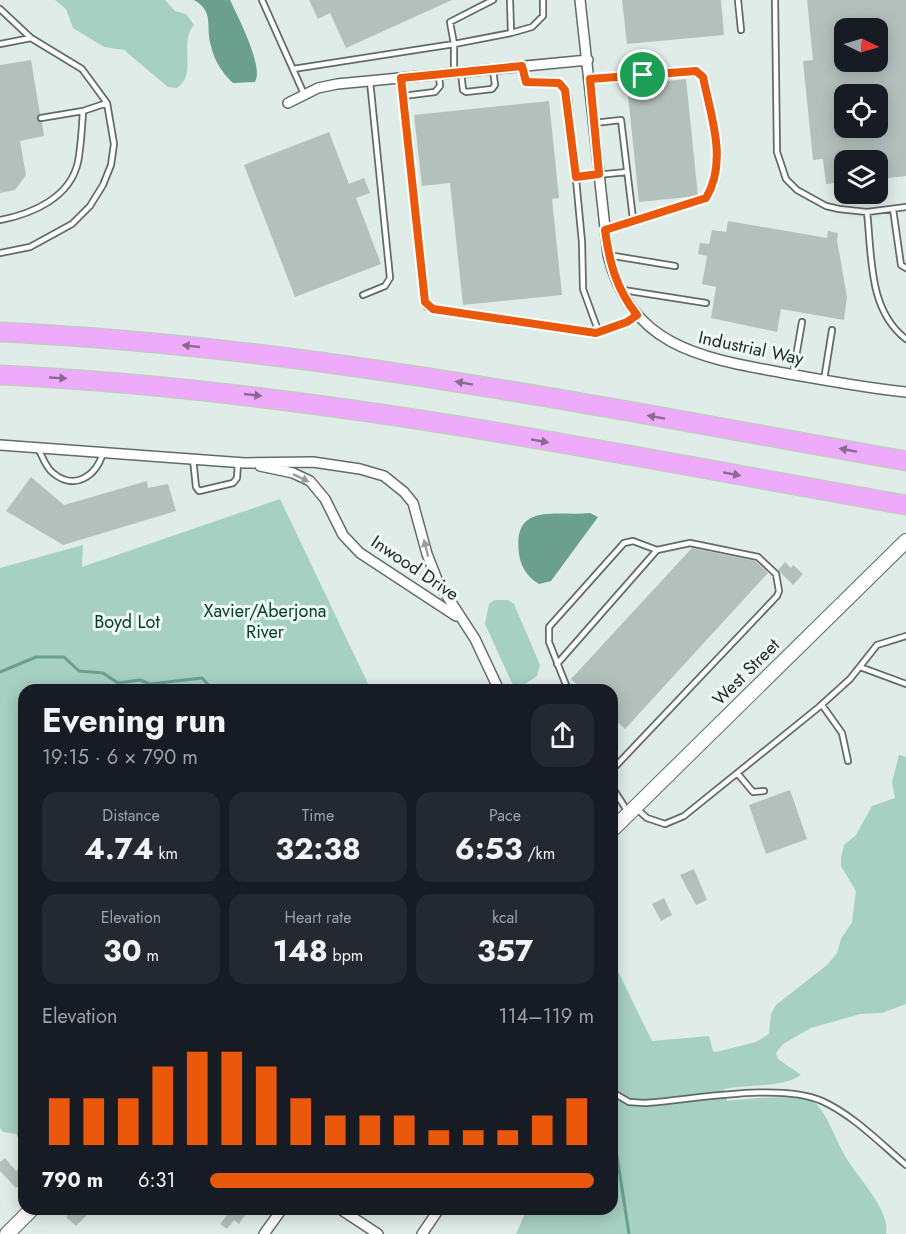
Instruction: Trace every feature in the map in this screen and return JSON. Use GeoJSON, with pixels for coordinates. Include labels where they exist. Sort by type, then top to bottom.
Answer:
{"type":"FeatureCollection","features":[{"type":"Feature","properties":{"kind":"highway"},"geometry":{"type":"LineString","coordinates":[[0,332],[196,346],[333,362],[906,461]]}},
{"type":"Feature","properties":{"kind":"highway"},"geometry":{"type":"LineString","coordinates":[[0,375],[178,387],[349,408],[906,505]]}},
{"type":"Feature","properties":{"kind":"main road","name":"West Street"},"geometry":{"type":"LineString","coordinates":[[618,824],[901,545]]}},
{"type":"Feature","properties":{"kind":"main road"},"geometry":{"type":"LineString","coordinates":[[7,1234],[26,1215]]}},
{"type":"Feature","properties":{"kind":"street","name":"Industrial Way"},"geometry":{"type":"LineString","coordinates":[[580,0],[608,255],[620,289],[637,315],[661,337],[685,351],[824,380],[906,393]]}},
{"type":"Feature","properties":{"kind":"street"},"geometry":{"type":"LineString","coordinates":[[288,104],[304,94],[328,86],[588,60]]}},
{"type":"Feature","properties":{"kind":"street","name":"Inwood Drive"},"geometry":{"type":"LineString","coordinates":[[0,445],[242,463],[302,462],[350,467],[379,474],[396,484],[415,507],[430,563],[461,619],[475,639],[496,684]]}},
{"type":"Feature","properties":{"kind":"street","name":"Inwood Drive"},"geometry":{"type":"LineString","coordinates":[[242,463],[286,471],[310,481],[324,499],[343,535],[360,553],[461,619]]}},
{"type":"Feature","properties":{"kind":"street"},"geometry":{"type":"LineString","coordinates":[[264,1234],[278,1215]]}},
{"type":"Feature","properties":{"kind":"street"},"geometry":{"type":"LineString","coordinates":[[349,1215],[378,1234]]}},
{"type":"Feature","properties":{"kind":"street"},"geometry":{"type":"LineString","coordinates":[[422,1234],[435,1215]]}},
{"type":"Feature","properties":{"kind":"lane"},"geometry":{"type":"LineString","coordinates":[[262,0],[304,94]]}},
{"type":"Feature","properties":{"kind":"lane"},"geometry":{"type":"LineString","coordinates":[[492,69],[495,85],[492,89],[466,92],[463,90],[457,73],[450,22],[493,0]]}},
{"type":"Feature","properties":{"kind":"lane"},"geometry":{"type":"LineString","coordinates":[[510,0],[511,33]]}},
{"type":"Feature","properties":{"kind":"lane"},"geometry":{"type":"LineString","coordinates":[[293,69],[511,33],[532,27],[543,16],[543,0]]}},
{"type":"Feature","properties":{"kind":"lane"},"geometry":{"type":"LineString","coordinates":[[738,0],[741,30]]}},
{"type":"Feature","properties":{"kind":"lane"},"geometry":{"type":"LineString","coordinates":[[776,0],[777,153],[782,173],[797,190],[826,206],[867,212],[906,207]]}},
{"type":"Feature","properties":{"kind":"lane"},"geometry":{"type":"LineString","coordinates":[[0,9],[31,38],[82,69],[106,103],[114,144],[111,165],[103,185],[90,206],[64,230],[30,247],[0,253]]}},
{"type":"Feature","properties":{"kind":"lane"},"geometry":{"type":"LineString","coordinates":[[0,44],[31,38]]}},
{"type":"Feature","properties":{"kind":"lane"},"geometry":{"type":"LineString","coordinates":[[522,66],[526,82],[559,83],[565,90],[576,177],[583,289],[599,333]]}},
{"type":"Feature","properties":{"kind":"lane"},"geometry":{"type":"LineString","coordinates":[[590,79],[696,71],[703,77],[718,155],[715,183],[706,198],[633,219],[605,230]]}},
{"type":"Feature","properties":{"kind":"lane"},"geometry":{"type":"LineString","coordinates":[[403,96],[435,92],[440,86],[439,75]]}},
{"type":"Feature","properties":{"kind":"lane"},"geometry":{"type":"LineString","coordinates":[[401,78],[427,307],[599,333],[627,322],[637,315]]}},
{"type":"Feature","properties":{"kind":"lane"},"geometry":{"type":"LineString","coordinates":[[363,295],[385,286],[390,278],[370,81]]}},
{"type":"Feature","properties":{"kind":"lane"},"geometry":{"type":"LineString","coordinates":[[41,118],[83,111],[106,103]]}},
{"type":"Feature","properties":{"kind":"lane"},"geometry":{"type":"LineString","coordinates":[[0,220],[35,210],[52,200],[67,184],[78,164],[83,111]]}},
{"type":"Feature","properties":{"kind":"lane"},"geometry":{"type":"LineString","coordinates":[[594,123],[621,120],[633,219]]}},
{"type":"Feature","properties":{"kind":"lane"},"geometry":{"type":"LineString","coordinates":[[576,177],[627,172]]}},
{"type":"Feature","properties":{"kind":"lane"},"geometry":{"type":"LineString","coordinates":[[893,208],[901,265],[906,268]]}},
{"type":"Feature","properties":{"kind":"lane"},"geometry":{"type":"LineString","coordinates":[[867,212],[876,294],[880,308],[889,322],[906,339]]}},
{"type":"Feature","properties":{"kind":"lane"},"geometry":{"type":"LineString","coordinates":[[897,242],[906,241]]}},
{"type":"Feature","properties":{"kind":"lane"},"geometry":{"type":"LineString","coordinates":[[608,255],[675,266]]}},
{"type":"Feature","properties":{"kind":"lane"},"geometry":{"type":"LineString","coordinates":[[620,289],[706,303]]}},
{"type":"Feature","properties":{"kind":"lane"},"geometry":{"type":"LineString","coordinates":[[793,374],[802,322]]}},
{"type":"Feature","properties":{"kind":"lane"},"geometry":{"type":"LineString","coordinates":[[824,380],[832,330]]}},
{"type":"Feature","properties":{"kind":"lane"},"geometry":{"type":"LineString","coordinates":[[38,448],[51,472],[64,480],[83,479],[98,469],[103,453]]}},
{"type":"Feature","properties":{"kind":"lane"},"geometry":{"type":"LineString","coordinates":[[193,459],[196,487],[199,491],[233,483],[242,463]]}},
{"type":"Feature","properties":{"kind":"lane"},"geometry":{"type":"LineString","coordinates":[[565,684],[547,635],[550,625],[624,543],[633,541],[657,550],[691,543],[757,556],[775,573],[779,592],[618,764]]}},
{"type":"Feature","properties":{"kind":"lane"},"geometry":{"type":"LineString","coordinates":[[557,664],[657,550]]}},
{"type":"Feature","properties":{"kind":"lane"},"geometry":{"type":"LineString","coordinates":[[618,794],[632,810],[654,821],[672,822],[738,774],[822,705],[860,667],[877,645],[906,636]]}},
{"type":"Feature","properties":{"kind":"lane"},"geometry":{"type":"LineString","coordinates":[[860,667],[906,684]]}},
{"type":"Feature","properties":{"kind":"lane"},"geometry":{"type":"LineString","coordinates":[[822,705],[842,733],[848,761]]}},
{"type":"Feature","properties":{"kind":"lane"},"geometry":{"type":"LineString","coordinates":[[738,774],[753,792],[764,791]]}},
{"type":"Feature","properties":{"kind":"lane"},"geometry":{"type":"LineString","coordinates":[[618,1096],[629,1102],[644,1103],[752,1094],[807,1095],[825,1102],[850,1118],[906,1164]]}},
{"type":"Feature","properties":{"kind":"green space"},"geometry":{"type":"Polygon","coordinates":[[[55,0],[165,0],[175,11],[186,14],[194,25],[188,40],[187,67],[183,82],[177,88],[168,87],[124,50],[104,47],[73,28],[66,9],[55,0]]]}},
{"type":"Feature","properties":{"kind":"green space"},"geometry":{"type":"Polygon","coordinates":[[[280,499],[368,684],[18,684],[18,1138],[16,1134],[3,1132],[0,1128],[0,568],[83,545],[82,567],[280,499]]]}},
{"type":"Feature","properties":{"kind":"green space"},"geometry":{"type":"Polygon","coordinates":[[[494,600],[508,600],[514,604],[540,665],[537,676],[525,684],[512,683],[485,624],[489,604],[494,600]]]}},
{"type":"Feature","properties":{"kind":"green space"},"geometry":{"type":"Polygon","coordinates":[[[899,755],[906,757],[906,1004],[882,1013],[860,1014],[811,1028],[783,1044],[776,1053],[778,1059],[801,1075],[793,1079],[775,1084],[724,1089],[727,1101],[785,1097],[814,1102],[827,1119],[849,1162],[878,1203],[886,1224],[886,1234],[516,1234],[524,1215],[618,1215],[618,971],[652,1041],[709,1036],[713,1051],[716,1052],[756,1042],[769,1034],[771,1014],[776,1005],[827,965],[837,953],[841,939],[852,922],[856,891],[841,866],[844,845],[856,835],[872,806],[895,798],[892,782],[899,755]]]}},
{"type":"Feature","properties":{"kind":"shaded area"},"geometry":{"type":"Polygon","coordinates":[[[194,0],[230,0],[253,54],[257,75],[255,82],[233,83],[222,71],[212,51],[205,9],[194,0]]]}},
{"type":"Feature","properties":{"kind":"shaded area"},"geometry":{"type":"Polygon","coordinates":[[[590,513],[598,517],[551,581],[539,584],[531,578],[521,563],[519,554],[519,537],[522,526],[530,519],[540,515],[590,513]]]}},
{"type":"Feature","properties":{"kind":"building"},"geometry":{"type":"Polygon","coordinates":[[[309,0],[452,0],[346,48],[330,13],[318,19],[309,0]]]}},
{"type":"Feature","properties":{"kind":"building"},"geometry":{"type":"Polygon","coordinates":[[[622,0],[721,0],[724,35],[627,44],[622,0]]]}},
{"type":"Feature","properties":{"kind":"building"},"geometry":{"type":"Polygon","coordinates":[[[807,0],[906,0],[906,176],[888,178],[888,150],[834,150],[834,183],[826,184],[823,159],[813,160],[803,61],[813,60],[807,0]]]}},
{"type":"Feature","properties":{"kind":"building"},"geometry":{"type":"Polygon","coordinates":[[[31,60],[40,114],[37,119],[42,122],[44,136],[20,141],[26,175],[15,190],[0,193],[0,65],[31,60]]]}},
{"type":"Feature","properties":{"kind":"building"},"geometry":{"type":"Polygon","coordinates":[[[686,79],[698,196],[639,202],[627,85],[686,79]]]}},
{"type":"Feature","properties":{"kind":"building"},"geometry":{"type":"Polygon","coordinates":[[[549,101],[559,198],[552,199],[562,295],[463,305],[450,183],[422,186],[414,115],[549,101]]]}},
{"type":"Feature","properties":{"kind":"building"},"geometry":{"type":"Polygon","coordinates":[[[329,132],[349,184],[364,178],[370,193],[356,198],[381,264],[295,297],[244,165],[329,132]]]}},
{"type":"Feature","properties":{"kind":"building"},"geometry":{"type":"Polygon","coordinates":[[[728,221],[827,238],[828,231],[838,233],[837,240],[847,297],[844,320],[781,309],[777,332],[711,318],[716,287],[702,284],[707,256],[698,254],[700,243],[709,244],[712,230],[726,232],[728,221]]]}},
{"type":"Feature","properties":{"kind":"building"},"geometry":{"type":"Polygon","coordinates":[[[31,477],[64,505],[147,481],[148,488],[168,484],[176,511],[63,545],[6,511],[31,477]]]}},
{"type":"Feature","properties":{"kind":"building"},"geometry":{"type":"Polygon","coordinates":[[[692,548],[755,561],[768,573],[625,729],[618,723],[618,684],[576,684],[571,679],[692,548]]]}},
{"type":"Feature","properties":{"kind":"building"},"geometry":{"type":"Polygon","coordinates":[[[785,562],[791,568],[793,565],[803,574],[793,585],[778,570],[785,562]]]}},
{"type":"Feature","properties":{"kind":"building"},"geometry":{"type":"Polygon","coordinates":[[[790,790],[807,839],[766,854],[749,805],[790,790]]]}},
{"type":"Feature","properties":{"kind":"building"},"geometry":{"type":"Polygon","coordinates":[[[694,869],[707,900],[696,905],[680,875],[694,869]]]}},
{"type":"Feature","properties":{"kind":"building"},"geometry":{"type":"Polygon","coordinates":[[[664,898],[672,915],[661,921],[652,904],[664,898]]]}},
{"type":"Feature","properties":{"kind":"building"},"geometry":{"type":"Polygon","coordinates":[[[5,1158],[16,1171],[18,1169],[18,1186],[16,1188],[0,1171],[0,1162],[5,1158]]]}},
{"type":"Feature","properties":{"kind":"building"},"geometry":{"type":"Polygon","coordinates":[[[68,1215],[87,1215],[76,1226],[66,1217],[68,1215]]]}},
{"type":"Feature","properties":{"kind":"building"},"geometry":{"type":"Polygon","coordinates":[[[227,1215],[245,1215],[239,1224],[234,1220],[227,1229],[220,1224],[227,1215]]]}},
{"type":"Feature","properties":{"kind":"waterway"},"geometry":{"type":"LineString","coordinates":[[0,672],[36,657],[64,657],[79,671],[103,673],[118,683],[140,680],[150,684]]}},
{"type":"Feature","properties":{"kind":"waterway"},"geometry":{"type":"LineString","coordinates":[[150,684],[202,678],[208,684]]}},
{"type":"Feature","properties":{"kind":"waterway"},"geometry":{"type":"LineString","coordinates":[[618,1162],[629,1234]]}},
{"type":"Feature","properties":{"kind":"route"},"geometry":{"type":"LineString","coordinates":[[522,66],[526,82],[559,83],[568,96],[576,177],[599,174],[590,79],[643,75],[696,71],[703,77],[718,155],[715,183],[706,198],[633,219],[605,230],[613,273],[624,297],[637,315],[605,332],[596,333],[427,307],[401,78],[522,66]]}},
{"type":"Feature","properties":{"kind":"park label","name":"Xavier/Aberjona River"},"geometry":{"type":"Point","coordinates":[265,621]}},
{"type":"Feature","properties":{"kind":"park label","name":"Boyd Lot"},"geometry":{"type":"Point","coordinates":[127,622]}}]}
